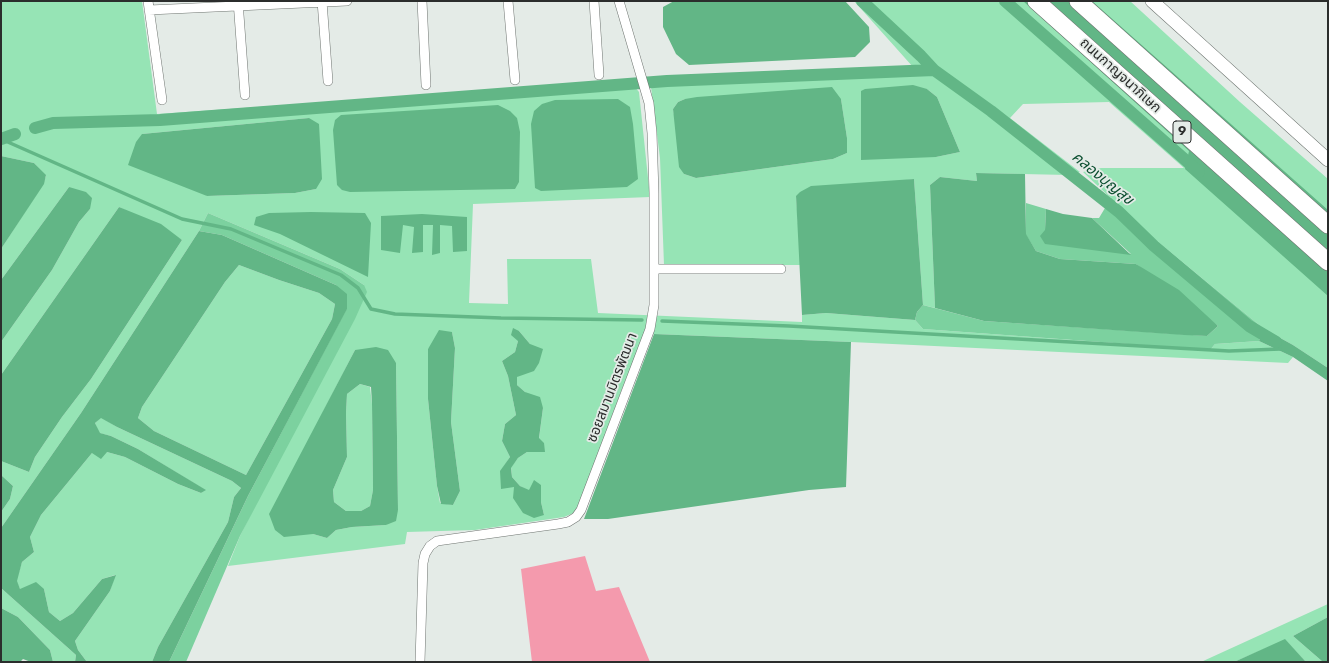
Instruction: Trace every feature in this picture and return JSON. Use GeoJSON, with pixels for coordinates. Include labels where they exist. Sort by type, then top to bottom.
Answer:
{"type":"FeatureCollection","features":[{"type":"Feature","properties":{"kind":"highway","name":"ถนนกาญจนาภิเษก"},"geometry":{"type":"LineString","coordinates":[[1036,1],[1328,262]]}},
{"type":"Feature","properties":{"kind":"highway","name":"ถนนกาญจนาภิเษก"},"geometry":{"type":"LineString","coordinates":[[1078,1],[1328,225]]}},
{"type":"Feature","properties":{"kind":"main road"},"geometry":{"type":"LineString","coordinates":[[1152,1],[1328,160]]}},
{"type":"Feature","properties":{"kind":"street"},"geometry":{"type":"LineString","coordinates":[[162,100],[149,6],[347,1]]}},
{"type":"Feature","properties":{"kind":"street"},"geometry":{"type":"LineString","coordinates":[[422,1],[426,85]]}},
{"type":"Feature","properties":{"kind":"street"},"geometry":{"type":"LineString","coordinates":[[508,1],[515,80]]}},
{"type":"Feature","properties":{"kind":"street"},"geometry":{"type":"LineString","coordinates":[[594,1],[599,75]]}},
{"type":"Feature","properties":{"kind":"street","name":"ซอยสมานมิตรพัฒนา"},"geometry":{"type":"LineString","coordinates":[[420,662],[423,563],[430,546],[437,540],[568,522],[576,517],[581,510],[650,329],[654,305],[654,188],[652,133],[649,103],[619,1]]}},
{"type":"Feature","properties":{"kind":"street"},"geometry":{"type":"LineString","coordinates":[[322,2],[328,82]]}},
{"type":"Feature","properties":{"kind":"street"},"geometry":{"type":"LineString","coordinates":[[238,3],[245,95]]}},
{"type":"Feature","properties":{"kind":"street"},"geometry":{"type":"LineString","coordinates":[[654,269],[781,269]]}},
{"type":"Feature","properties":{"kind":"shaded area"},"geometry":{"type":"Polygon","coordinates":[[[1,1],[142,1],[157,114],[630,81],[639,92],[650,197],[473,204],[469,303],[508,304],[507,259],[591,259],[598,313],[802,322],[802,315],[826,313],[915,320],[923,329],[1210,350],[1215,344],[1259,341],[1293,357],[1288,363],[654,334],[645,332],[576,512],[564,517],[475,530],[407,532],[405,544],[228,566],[240,536],[364,285],[340,269],[208,213],[199,231],[81,413],[1,528],[1,512],[10,499],[13,486],[1,475],[1,461],[29,472],[35,457],[62,417],[91,379],[182,240],[119,207],[1,375],[1,342],[52,270],[79,222],[90,209],[69,187],[1,280],[1,249],[43,184],[46,176],[34,163],[1,156],[1,1]],[[309,118],[142,134],[207,196],[295,193],[316,189],[309,118]],[[519,331],[515,352],[502,361],[508,376],[516,415],[505,424],[502,441],[510,457],[501,471],[514,487],[544,515],[541,502],[541,485],[529,491],[520,486],[512,477],[511,467],[518,458],[527,452],[544,452],[539,439],[543,408],[517,385],[517,377],[530,344],[519,331]],[[452,332],[428,349],[428,399],[437,486],[440,503],[453,505],[460,491],[451,422],[455,348],[452,332]],[[355,350],[323,412],[313,534],[327,538],[336,530],[352,527],[386,525],[398,510],[396,363],[355,350]]]}},
{"type":"Feature","properties":{"kind":"shaded area"},"geometry":{"type":"Polygon","coordinates":[[[674,1],[845,1],[869,27],[870,42],[855,57],[689,65],[676,54],[663,27],[663,7],[674,1]]]}},
{"type":"Feature","properties":{"kind":"shaded area"},"geometry":{"type":"Polygon","coordinates":[[[854,1],[1130,1],[1240,102],[1328,179],[1328,368],[1293,345],[1264,329],[1152,237],[1083,172],[1101,168],[1184,168],[1109,102],[1023,104],[1010,118],[1080,172],[1068,175],[976,173],[977,181],[940,177],[930,185],[935,308],[923,305],[914,179],[796,196],[801,265],[664,265],[660,158],[650,79],[913,67],[854,1]],[[927,89],[936,157],[960,152],[937,97],[927,89]],[[685,99],[678,102],[673,109],[684,174],[696,178],[833,159],[847,153],[847,138],[841,99],[685,99]]]}},
{"type":"Feature","properties":{"kind":"shaded area"},"geometry":{"type":"Polygon","coordinates":[[[1023,1],[1092,1],[1328,210],[1328,296],[1185,169],[1189,151],[1023,1]]]}},
{"type":"Feature","properties":{"kind":"shaded area"},"geometry":{"type":"Polygon","coordinates":[[[913,85],[927,89],[937,97],[960,152],[936,157],[861,160],[861,91],[865,89],[913,85]]]}},
{"type":"Feature","properties":{"kind":"shaded area"},"geometry":{"type":"Polygon","coordinates":[[[832,87],[841,99],[847,138],[847,153],[833,159],[696,178],[684,174],[679,167],[673,109],[678,102],[697,97],[832,87]]]}},
{"type":"Feature","properties":{"kind":"shaded area"},"geometry":{"type":"Polygon","coordinates":[[[618,99],[630,107],[638,179],[627,187],[541,191],[535,188],[531,124],[534,111],[542,104],[555,100],[618,99]]]}},
{"type":"Feature","properties":{"kind":"shaded area"},"geometry":{"type":"Polygon","coordinates":[[[498,105],[510,111],[517,118],[520,132],[519,182],[515,189],[350,192],[342,190],[337,185],[333,130],[335,120],[341,115],[498,105]]]}},
{"type":"Feature","properties":{"kind":"shaded area"},"geometry":{"type":"Polygon","coordinates":[[[309,118],[319,124],[322,179],[316,189],[295,193],[207,196],[128,165],[136,142],[142,134],[309,118]]]}},
{"type":"Feature","properties":{"kind":"shaded area"},"geometry":{"type":"Polygon","coordinates":[[[1,156],[34,163],[46,175],[44,184],[1,249],[1,156]]]}},
{"type":"Feature","properties":{"kind":"shaded area"},"geometry":{"type":"Polygon","coordinates":[[[976,173],[1025,174],[1026,234],[1036,251],[1060,259],[1136,264],[1179,290],[1218,326],[1207,336],[1184,335],[984,321],[935,308],[930,185],[940,177],[977,181],[976,173]]]}},
{"type":"Feature","properties":{"kind":"shaded area"},"geometry":{"type":"Polygon","coordinates":[[[914,179],[923,305],[917,312],[915,320],[826,313],[802,315],[796,196],[811,186],[914,179]]]}},
{"type":"Feature","properties":{"kind":"shaded area"},"geometry":{"type":"Polygon","coordinates":[[[69,187],[86,192],[92,198],[90,209],[79,222],[52,270],[1,342],[1,280],[69,187]]]}},
{"type":"Feature","properties":{"kind":"shaded area"},"geometry":{"type":"Polygon","coordinates":[[[1111,198],[1152,237],[1264,329],[1259,341],[1215,344],[1210,350],[923,329],[915,320],[917,312],[923,305],[984,321],[1207,336],[1218,326],[1136,264],[1060,259],[1036,251],[1026,235],[1026,203],[1046,209],[1045,230],[1131,254],[1092,218],[1099,218],[1111,198]]]}},
{"type":"Feature","properties":{"kind":"shaded area"},"geometry":{"type":"Polygon","coordinates":[[[119,207],[161,224],[182,240],[91,379],[62,417],[35,457],[29,472],[1,461],[1,375],[119,207]]]}},
{"type":"Feature","properties":{"kind":"shaded area"},"geometry":{"type":"Polygon","coordinates":[[[1046,209],[1063,214],[1092,218],[1131,255],[1045,244],[1040,236],[1045,230],[1046,209]]]}},
{"type":"Feature","properties":{"kind":"shaded area"},"geometry":{"type":"Polygon","coordinates":[[[208,213],[340,269],[364,285],[367,292],[355,319],[240,536],[186,662],[169,662],[248,496],[347,308],[336,285],[222,235],[199,231],[208,213]]]}},
{"type":"Feature","properties":{"kind":"shaded area"},"geometry":{"type":"Polygon","coordinates":[[[269,213],[365,213],[371,223],[368,277],[280,234],[254,225],[256,217],[269,213]]]}},
{"type":"Feature","properties":{"kind":"shaded area"},"geometry":{"type":"Polygon","coordinates":[[[422,214],[467,217],[467,251],[453,252],[452,226],[440,225],[440,253],[432,255],[433,225],[423,225],[423,252],[412,253],[414,227],[403,225],[400,253],[381,250],[381,216],[422,214]]]}},
{"type":"Feature","properties":{"kind":"shaded area"},"geometry":{"type":"Polygon","coordinates":[[[199,231],[222,235],[336,285],[347,294],[347,309],[248,496],[169,662],[152,662],[158,647],[228,522],[234,497],[241,488],[232,481],[101,418],[95,423],[100,433],[111,436],[138,449],[206,490],[201,493],[178,484],[125,457],[107,452],[101,459],[92,453],[41,515],[30,537],[34,552],[22,562],[17,581],[20,589],[36,582],[44,589],[49,612],[60,621],[73,613],[102,579],[116,575],[110,591],[75,641],[78,650],[87,662],[75,662],[76,655],[1,588],[1,528],[81,413],[199,231]],[[239,265],[225,282],[142,407],[138,418],[154,431],[246,475],[332,319],[335,304],[319,293],[239,265]]]}},
{"type":"Feature","properties":{"kind":"shaded area"},"geometry":{"type":"Polygon","coordinates":[[[239,265],[319,293],[335,304],[332,319],[246,475],[154,431],[138,418],[142,407],[225,282],[239,265]]]}},
{"type":"Feature","properties":{"kind":"shaded area"},"geometry":{"type":"Polygon","coordinates":[[[513,328],[519,331],[530,344],[543,349],[539,363],[534,371],[517,377],[517,385],[525,392],[540,397],[543,408],[539,438],[544,443],[545,452],[527,452],[518,458],[511,468],[512,477],[520,486],[529,490],[534,480],[541,485],[541,502],[544,515],[534,518],[523,513],[513,498],[514,487],[501,489],[500,471],[510,457],[502,441],[505,424],[516,415],[508,376],[502,361],[515,352],[518,341],[511,335],[513,328]]]}},
{"type":"Feature","properties":{"kind":"shaded area"},"geometry":{"type":"Polygon","coordinates":[[[1264,329],[1293,345],[1328,368],[1328,381],[1293,357],[1259,341],[1264,329]]]}},
{"type":"Feature","properties":{"kind":"shaded area"},"geometry":{"type":"Polygon","coordinates":[[[439,330],[452,332],[455,348],[451,422],[460,491],[453,505],[441,504],[437,486],[428,399],[428,349],[439,330]]]}},
{"type":"Feature","properties":{"kind":"shaded area"},"geometry":{"type":"Polygon","coordinates":[[[654,334],[851,342],[846,487],[809,490],[608,519],[584,519],[654,334]]]}},
{"type":"Feature","properties":{"kind":"shaded area"},"geometry":{"type":"Polygon","coordinates":[[[376,347],[388,350],[396,363],[398,510],[396,521],[386,525],[352,527],[336,530],[327,538],[313,534],[284,537],[275,530],[269,514],[355,350],[376,347]],[[360,384],[347,394],[347,457],[333,490],[334,502],[346,511],[361,511],[370,506],[373,490],[371,387],[360,384]]]}},
{"type":"Feature","properties":{"kind":"shaded area"},"geometry":{"type":"Polygon","coordinates":[[[360,384],[370,387],[372,404],[373,490],[370,506],[361,511],[346,511],[334,502],[333,490],[347,457],[347,394],[360,384]]]}},
{"type":"Feature","properties":{"kind":"shaded area"},"geometry":{"type":"Polygon","coordinates":[[[101,417],[117,427],[232,481],[241,488],[234,497],[228,522],[158,647],[152,662],[87,662],[78,650],[75,641],[110,591],[115,575],[102,579],[73,613],[60,621],[49,612],[44,589],[20,589],[16,581],[22,562],[34,552],[30,537],[41,515],[92,453],[107,452],[125,457],[178,484],[201,493],[205,490],[138,449],[111,436],[99,433],[95,423],[101,417]]]}},
{"type":"Feature","properties":{"kind":"shaded area"},"geometry":{"type":"Polygon","coordinates":[[[1,475],[13,486],[10,499],[1,512],[1,475]]]}},
{"type":"Feature","properties":{"kind":"shaded area"},"geometry":{"type":"Polygon","coordinates":[[[1,588],[76,655],[75,662],[53,662],[50,650],[18,617],[1,608],[1,588]]]}},
{"type":"Feature","properties":{"kind":"shaded area"},"geometry":{"type":"Polygon","coordinates":[[[1328,604],[1328,617],[1293,636],[1323,662],[1306,662],[1285,640],[1234,662],[1201,662],[1328,604]]]}},
{"type":"Feature","properties":{"kind":"shaded area"},"geometry":{"type":"Polygon","coordinates":[[[1,608],[18,617],[50,650],[53,662],[31,662],[23,659],[20,662],[1,662],[1,608]]]}},
{"type":"Feature","properties":{"kind":"shaded area"},"geometry":{"type":"Polygon","coordinates":[[[1328,617],[1328,662],[1323,662],[1293,636],[1328,617]]]}},
{"type":"Feature","properties":{"kind":"shaded area"},"geometry":{"type":"Polygon","coordinates":[[[1285,639],[1306,662],[1234,662],[1285,639]]]}},
{"type":"Feature","properties":{"kind":"building"},"geometry":{"type":"Polygon","coordinates":[[[585,556],[596,591],[619,587],[650,662],[532,662],[521,569],[585,556]]]}},
{"type":"Feature","properties":{"kind":"waterway","name":"คลองบุญสุข"},"geometry":{"type":"LineString","coordinates":[[862,1],[934,70],[991,111],[1119,212],[1154,246],[1249,326],[1276,342]]}},
{"type":"Feature","properties":{"kind":"waterway"},"geometry":{"type":"LineString","coordinates":[[1005,1],[1199,172]]}},
{"type":"Feature","properties":{"kind":"waterway"},"geometry":{"type":"LineString","coordinates":[[35,128],[53,123],[160,120],[667,81],[934,70]]}},
{"type":"Feature","properties":{"kind":"waterway"},"geometry":{"type":"LineString","coordinates":[[1,139],[15,134]]}},
{"type":"Feature","properties":{"kind":"waterway"},"geometry":{"type":"LineString","coordinates":[[1,139],[182,219],[231,229],[341,275],[358,288],[371,309],[395,314],[501,318],[642,320]]}},
{"type":"Feature","properties":{"kind":"waterway"},"geometry":{"type":"LineString","coordinates":[[662,321],[789,326],[1229,351],[1280,349]]}}]}
